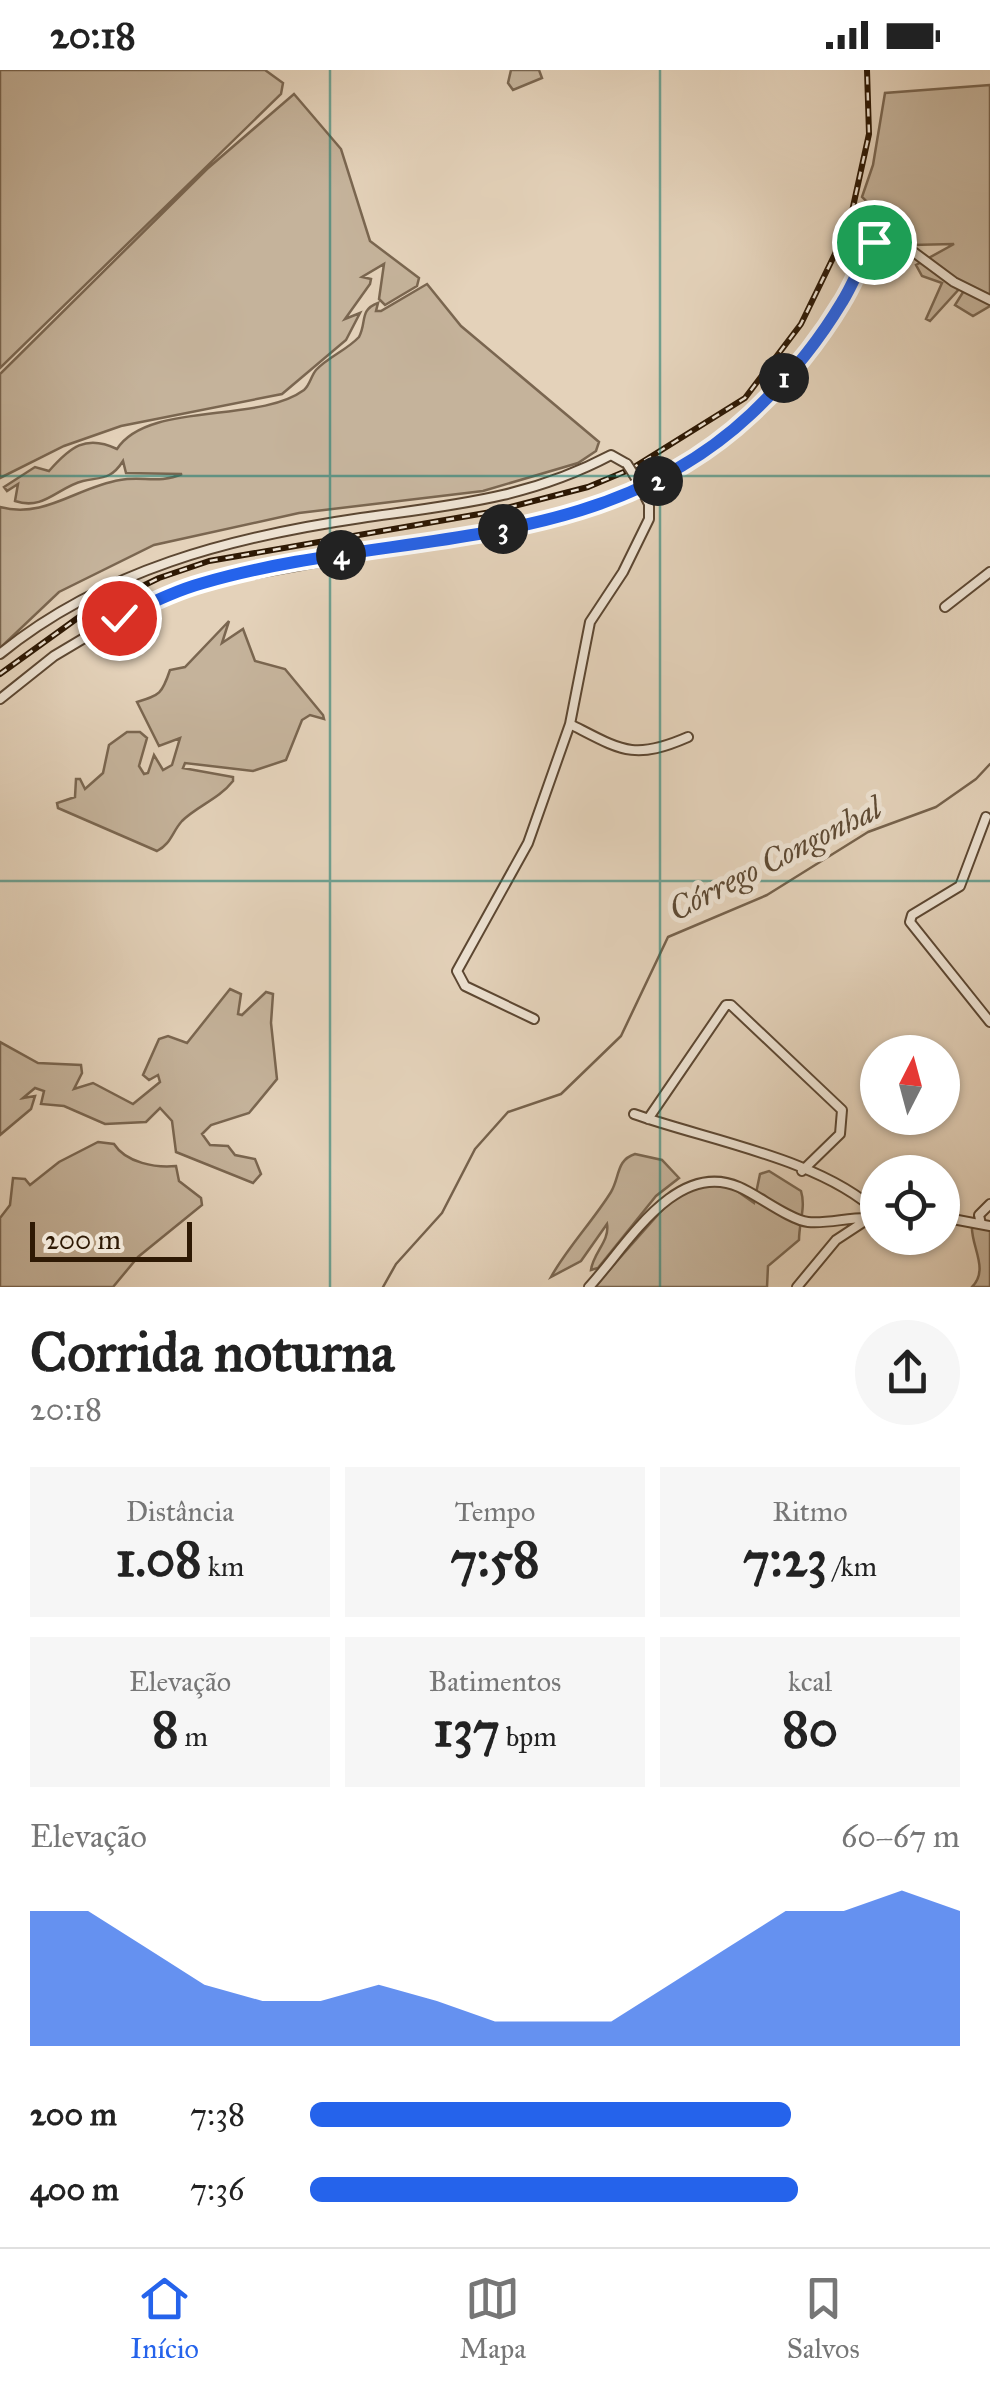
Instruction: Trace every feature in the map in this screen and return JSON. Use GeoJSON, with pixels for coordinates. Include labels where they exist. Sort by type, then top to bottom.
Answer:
{"type":"FeatureCollection","features":[{"type":"Feature","properties":{"kind":"street"},"geometry":{"type":"LineString","coordinates":[[0,699],[74,644],[119,618],[202,583],[572,516],[642,491],[712,446],[755,410],[829,323],[874,242],[900,242],[943,276],[990,300]]}},
{"type":"Feature","properties":{"kind":"street"},"geometry":{"type":"LineString","coordinates":[[0,654],[96,590],[146,568],[300,529],[538,489],[611,455],[627,464],[642,491],[649,519],[623,572],[590,622],[570,724],[528,843],[457,970],[465,986],[534,1019]]}},
{"type":"Feature","properties":{"kind":"street"},"geometry":{"type":"LineString","coordinates":[[945,607],[990,572]]}},
{"type":"Feature","properties":{"kind":"street"},"geometry":{"type":"LineString","coordinates":[[570,724],[615,747],[641,754],[688,736]]}},
{"type":"Feature","properties":{"kind":"street"},"geometry":{"type":"LineString","coordinates":[[986,818],[960,886],[912,915],[910,922],[990,1022]]}},
{"type":"Feature","properties":{"kind":"street"},"geometry":{"type":"LineString","coordinates":[[648,1119],[726,1005],[732,1005],[842,1110],[840,1134],[802,1171]]}},
{"type":"Feature","properties":{"kind":"street"},"geometry":{"type":"LineString","coordinates":[[634,1114],[802,1171],[850,1192],[860,1202]]}},
{"type":"Feature","properties":{"kind":"street"},"geometry":{"type":"LineString","coordinates":[[589,1287],[672,1194],[707,1182],[723,1181],[762,1196],[803,1221],[860,1217]]}},
{"type":"Feature","properties":{"kind":"street"},"geometry":{"type":"LineString","coordinates":[[986,1225],[979,1214],[990,1204]]}},
{"type":"Feature","properties":{"kind":"street"},"geometry":{"type":"LineString","coordinates":[[960,1220],[986,1225]]}},
{"type":"Feature","properties":{"kind":"street"},"geometry":{"type":"LineString","coordinates":[[796,1287],[836,1240],[860,1225]]}},
{"type":"Feature","properties":{"kind":"shaded area"},"geometry":{"type":"Polygon","coordinates":[[[0,70],[265,70],[283,83],[281,94],[0,368],[0,70]]]}},
{"type":"Feature","properties":{"kind":"shaded area"},"geometry":{"type":"Polygon","coordinates":[[[511,70],[539,70],[542,78],[513,90],[508,83],[511,70]]]}},
{"type":"Feature","properties":{"kind":"shaded area"},"geometry":{"type":"Polygon","coordinates":[[[990,85],[990,306],[973,316],[955,305],[965,289],[961,287],[930,321],[926,319],[942,283],[922,276],[916,265],[954,244],[911,245],[862,197],[873,165],[885,93],[990,85]]]}},
{"type":"Feature","properties":{"kind":"shaded area"},"geometry":{"type":"Polygon","coordinates":[[[294,94],[341,149],[370,241],[419,278],[417,286],[385,305],[379,299],[384,264],[362,277],[371,279],[370,284],[345,319],[360,313],[346,340],[282,394],[121,426],[64,446],[0,478],[0,374],[207,169],[294,94]]]}},
{"type":"Feature","properties":{"kind":"shaded area"},"geometry":{"type":"Polygon","coordinates":[[[427,284],[461,326],[599,442],[596,451],[578,463],[483,491],[299,513],[154,545],[59,592],[0,648],[0,507],[32,509],[120,480],[166,479],[182,474],[126,473],[123,461],[110,475],[74,484],[34,503],[15,501],[18,484],[7,491],[4,487],[35,467],[49,471],[79,445],[96,443],[117,449],[132,434],[153,424],[284,400],[304,390],[316,370],[359,337],[372,306],[378,303],[376,311],[381,311],[427,284]]]}},
{"type":"Feature","properties":{"kind":"shaded area"},"geometry":{"type":"Polygon","coordinates":[[[229,621],[222,643],[243,629],[255,661],[285,669],[324,719],[310,715],[302,720],[286,760],[253,771],[185,763],[183,768],[233,777],[233,781],[182,821],[157,851],[58,808],[57,803],[75,797],[76,779],[85,789],[103,773],[109,745],[127,732],[140,732],[147,738],[139,766],[144,774],[148,773],[154,755],[163,770],[172,765],[180,738],[159,746],[137,702],[159,692],[170,670],[185,667],[229,621]]]}},
{"type":"Feature","properties":{"kind":"shaded area"},"geometry":{"type":"Polygon","coordinates":[[[230,989],[241,994],[238,1014],[242,1015],[266,992],[273,994],[271,1023],[277,1079],[249,1113],[211,1125],[202,1134],[210,1145],[228,1146],[235,1155],[255,1159],[261,1174],[253,1183],[176,1152],[172,1121],[160,1108],[146,1122],[105,1124],[64,1106],[41,1104],[44,1091],[35,1088],[23,1098],[35,1096],[31,1109],[0,1135],[0,1042],[38,1063],[81,1065],[82,1073],[74,1089],[93,1083],[133,1104],[160,1082],[158,1075],[149,1080],[143,1075],[159,1039],[168,1036],[187,1043],[230,989]]]}},
{"type":"Feature","properties":{"kind":"shaded area"},"geometry":{"type":"Polygon","coordinates":[[[98,1142],[114,1144],[126,1156],[142,1163],[176,1166],[179,1181],[201,1198],[202,1205],[138,1257],[113,1287],[0,1287],[0,1218],[10,1205],[13,1178],[25,1179],[30,1185],[59,1162],[98,1142]]]}},
{"type":"Feature","properties":{"kind":"shaded area"},"geometry":{"type":"Polygon","coordinates":[[[635,1154],[662,1160],[679,1178],[656,1196],[598,1268],[591,1270],[607,1224],[581,1261],[551,1277],[611,1192],[621,1165],[635,1154]]]}},
{"type":"Feature","properties":{"kind":"shaded area"},"geometry":{"type":"Polygon","coordinates":[[[769,1171],[801,1191],[803,1203],[799,1240],[768,1266],[767,1287],[594,1287],[670,1201],[693,1188],[727,1184],[754,1203],[760,1174],[769,1171]]]}},
{"type":"Feature","properties":{"kind":"shaded area"},"geometry":{"type":"Polygon","coordinates":[[[972,1225],[990,1227],[990,1287],[972,1287],[979,1265],[972,1225]]]}},
{"type":"Feature","properties":{"kind":"waterway","name":"Córrego Congonhal"},"geometry":{"type":"LineString","coordinates":[[383,1287],[396,1264],[442,1213],[475,1149],[508,1112],[561,1094],[621,1036],[668,937],[767,895],[868,832],[936,807],[976,779],[990,764]]}},
{"type":"Feature","properties":{"kind":"railway"},"geometry":{"type":"LineString","coordinates":[[0,674],[79,617],[159,578],[209,561],[491,512],[588,487],[631,469],[745,398],[801,324],[849,225],[869,134],[867,70]]}},
{"type":"Feature","properties":{"kind":"route"},"geometry":{"type":"LineString","coordinates":[[119,618],[174,593],[237,574],[572,516],[642,491],[712,446],[755,410],[829,323],[874,242]]}}]}
